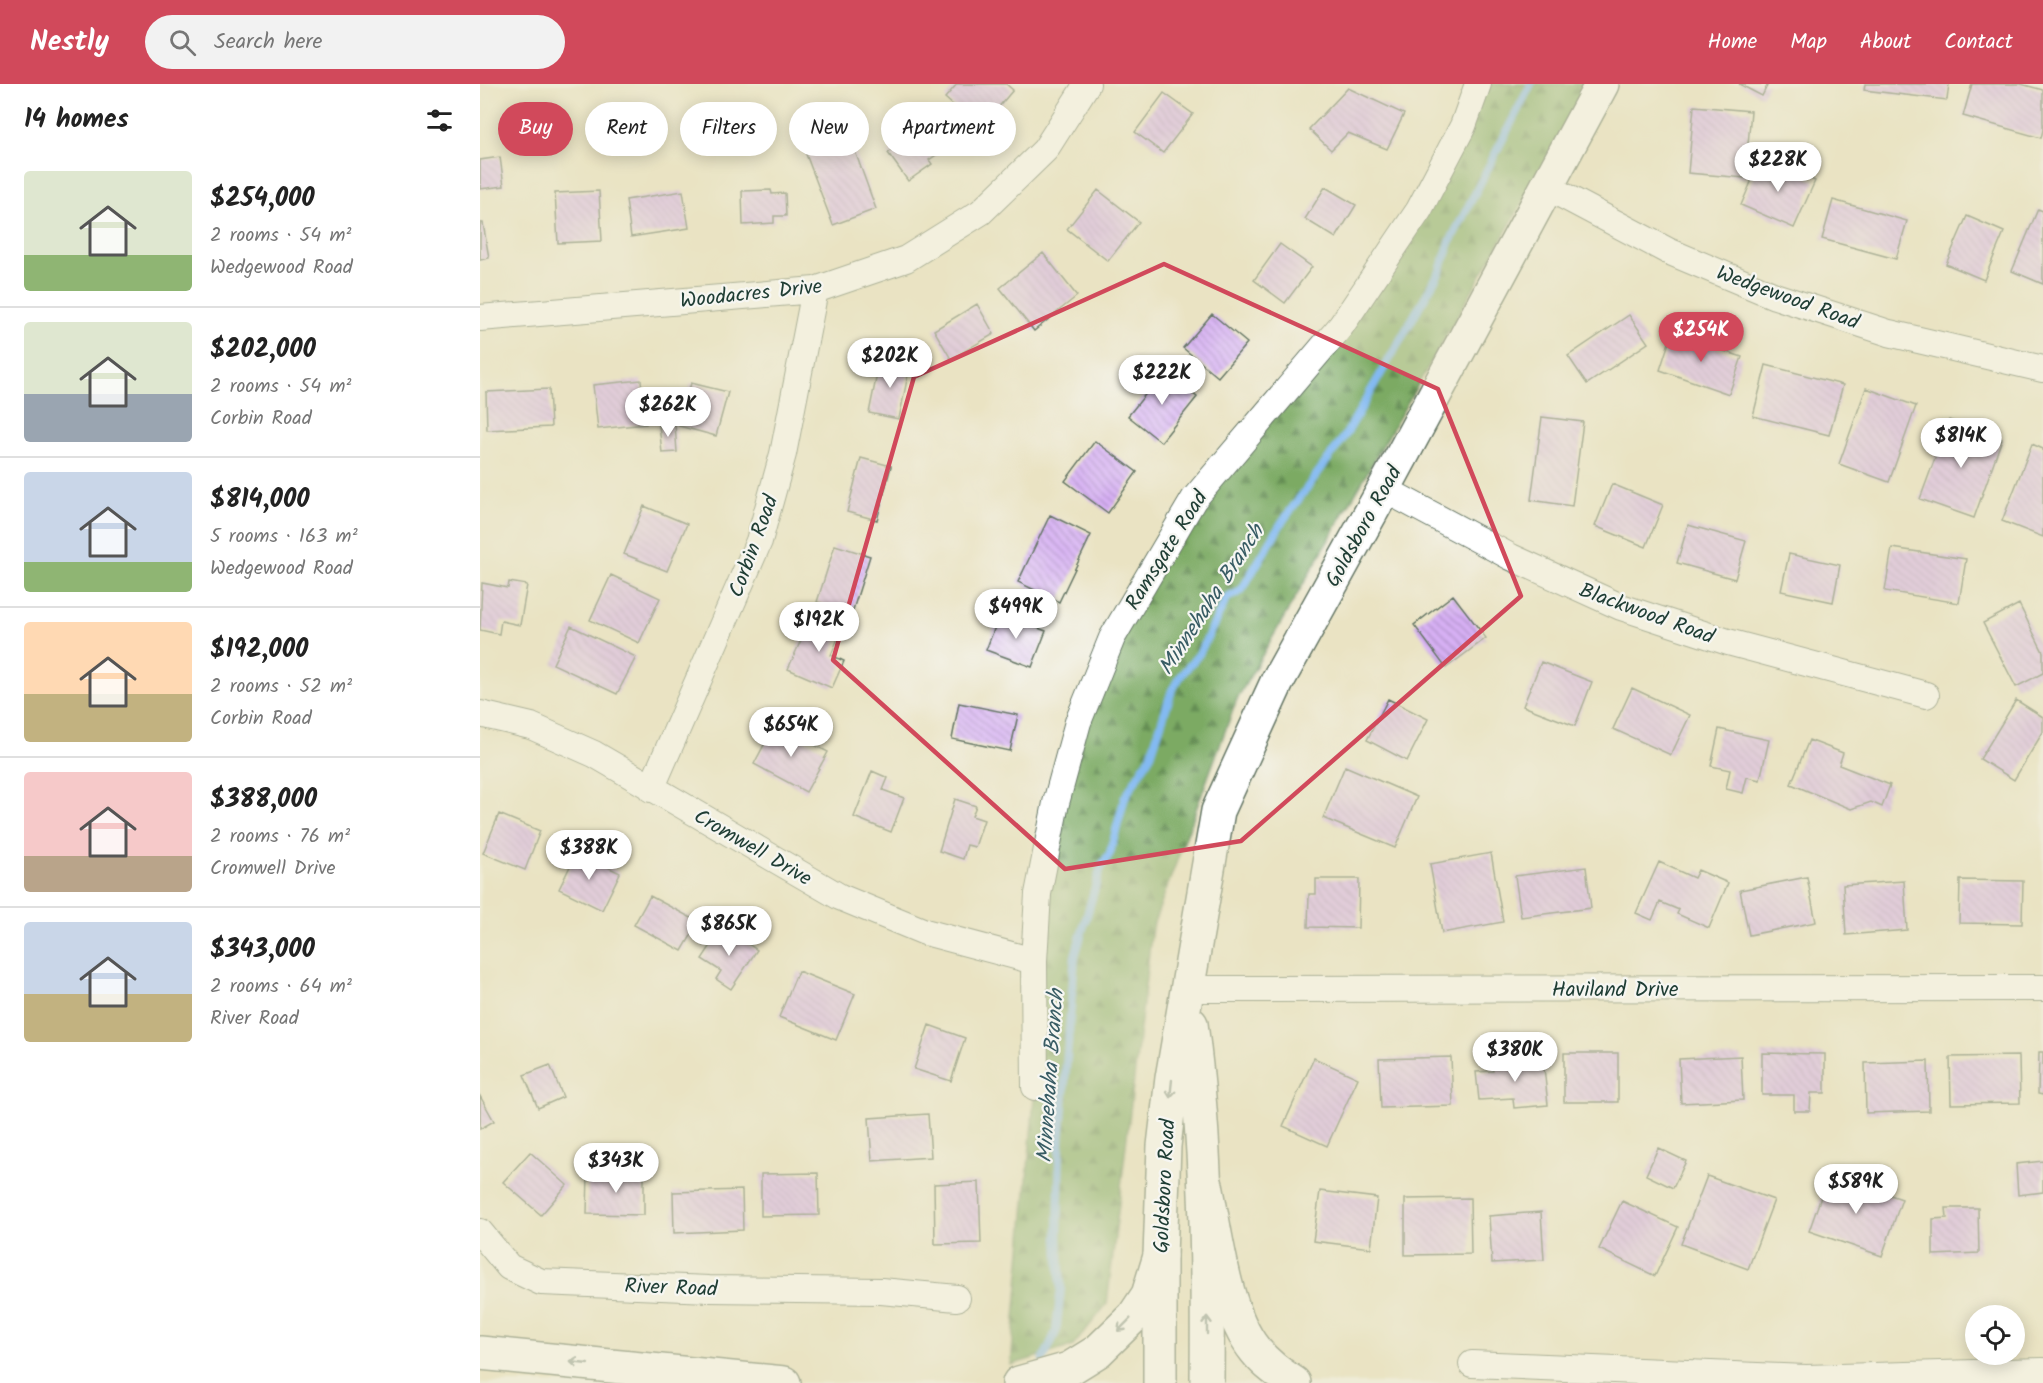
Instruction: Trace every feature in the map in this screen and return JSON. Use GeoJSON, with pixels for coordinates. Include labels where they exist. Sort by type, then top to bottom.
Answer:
{"type":"FeatureCollection","features":[{"type":"Feature","properties":{"kind":"main road","name":"Goldsboro Road"},"geometry":{"type":"LineString","coordinates":[[1160,1383],[1160,1256],[1164,1146],[1186,990],[1218,811],[1277,682],[1384,489],[1602,84]]}},
{"type":"Feature","properties":{"kind":"main road","name":"Goldsboro Road"},"geometry":{"type":"LineString","coordinates":[[1186,990],[1199,1088],[1206,1185],[1207,1383]]}},
{"type":"Feature","properties":{"kind":"main road"},"geometry":{"type":"LineString","coordinates":[[1206,1185],[1223,1268],[1240,1326],[1254,1348],[1271,1367],[1294,1383]]}},
{"type":"Feature","properties":{"kind":"main road"},"geometry":{"type":"LineString","coordinates":[[1019,1383],[1069,1370],[1098,1351],[1134,1316],[1148,1295],[1160,1256]]}},
{"type":"Feature","properties":{"kind":"main road"},"geometry":{"type":"LineString","coordinates":[[480,1353],[784,1383]]}},
{"type":"Feature","properties":{"kind":"street","name":"Woodacres Drive"},"geometry":{"type":"LineString","coordinates":[[480,318],[815,290],[906,259],[981,212],[1045,150],[1087,84]]}},
{"type":"Feature","properties":{"kind":"street","name":"Ramsgate Road"},"geometry":{"type":"LineString","coordinates":[[1035,1087],[1034,961],[1038,894],[1056,803],[1078,722],[1112,638],[1194,499],[1341,326],[1419,210],[1463,126],[1478,84]]}},
{"type":"Feature","properties":{"kind":"street","name":"Wedgewood Road"},"geometry":{"type":"LineString","coordinates":[[1547,187],[1668,251],[1775,296],[1889,333],[2043,369]]}},
{"type":"Feature","properties":{"kind":"street","name":"Corbin Road"},"geometry":{"type":"LineString","coordinates":[[651,789],[759,541],[783,454],[815,290]]}},
{"type":"Feature","properties":{"kind":"street","name":"Blackwood Road"},"geometry":{"type":"LineString","coordinates":[[1384,489],[1511,557],[1622,607],[1728,642],[1926,695]]}},
{"type":"Feature","properties":{"kind":"street","name":"Cromwell Drive"},"geometry":{"type":"LineString","coordinates":[[480,714],[531,726],[594,754],[840,897],[925,932],[1034,961]]}},
{"type":"Feature","properties":{"kind":"street","name":"Haviland Drive"},"geometry":{"type":"LineString","coordinates":[[1186,990],[2043,988]]}},
{"type":"Feature","properties":{"kind":"street","name":"River Road"},"geometry":{"type":"LineString","coordinates":[[480,1232],[509,1267],[541,1282],[709,1289],[881,1291],[957,1298]]}},
{"type":"Feature","properties":{"kind":"street"},"geometry":{"type":"LineString","coordinates":[[1472,1364],[1806,1378],[2043,1371]]}},
{"type":"Feature","properties":{"kind":"highlighted area"},"geometry":{"type":"Polygon","coordinates":[[[1164,264],[1438,389],[1521,596],[1241,841],[1065,869],[833,660],[914,377],[1164,264]]]}},
{"type":"Feature","properties":{"kind":"green space"},"geometry":{"type":"Polygon","coordinates":[[[1478,84],[1591,84],[1237,699],[1152,928],[1107,1304],[1073,1346],[1011,1365],[1035,1087],[1034,961],[1078,722],[1194,499],[1341,326],[1478,84]]]}},
{"type":"Feature","properties":{"kind":"building"},"geometry":{"type":"Polygon","coordinates":[[[957,84],[1006,84],[1013,90],[1003,102],[950,102],[945,98],[957,84]]]}},
{"type":"Feature","properties":{"kind":"building"},"geometry":{"type":"Polygon","coordinates":[[[1739,84],[1768,84],[1762,96],[1739,84]]]}},
{"type":"Feature","properties":{"kind":"building"},"geometry":{"type":"Polygon","coordinates":[[[1865,84],[1949,84],[1947,100],[1864,90],[1865,84]]]}},
{"type":"Feature","properties":{"kind":"building"},"geometry":{"type":"Polygon","coordinates":[[[1972,84],[2021,84],[2043,90],[2041,138],[1963,116],[1972,84]]]}},
{"type":"Feature","properties":{"kind":"building"},"geometry":{"type":"Polygon","coordinates":[[[1348,88],[1404,114],[1387,149],[1348,133],[1331,150],[1309,129],[1348,88]]]}},
{"type":"Feature","properties":{"kind":"building"},"geometry":{"type":"Polygon","coordinates":[[[1164,93],[1193,114],[1163,153],[1135,132],[1164,93]]]}},
{"type":"Feature","properties":{"kind":"building"},"geometry":{"type":"Polygon","coordinates":[[[1694,106],[1751,111],[1745,178],[1688,173],[1694,106]]]}},
{"type":"Feature","properties":{"kind":"building"},"geometry":{"type":"Polygon","coordinates":[[[807,156],[857,156],[876,209],[833,225],[807,156]]]}},
{"type":"Feature","properties":{"kind":"building"},"geometry":{"type":"Polygon","coordinates":[[[890,156],[935,156],[929,160],[932,164],[908,181],[890,156]]]}},
{"type":"Feature","properties":{"kind":"building"},"geometry":{"type":"Polygon","coordinates":[[[500,157],[504,186],[480,189],[480,160],[500,157]]]}},
{"type":"Feature","properties":{"kind":"building"},"geometry":{"type":"Polygon","coordinates":[[[1762,157],[1815,181],[1794,228],[1741,205],[1762,157]]]}},
{"type":"Feature","properties":{"kind":"building"},"geometry":{"type":"Polygon","coordinates":[[[1325,187],[1356,205],[1336,238],[1305,219],[1325,187]]]}},
{"type":"Feature","properties":{"kind":"building"},"geometry":{"type":"Polygon","coordinates":[[[771,190],[772,194],[785,193],[786,216],[774,216],[774,223],[743,225],[742,191],[771,190]]]}},
{"type":"Feature","properties":{"kind":"building"},"geometry":{"type":"Polygon","coordinates":[[[1098,190],[1139,222],[1108,261],[1067,229],[1098,190]]]}},
{"type":"Feature","properties":{"kind":"building"},"geometry":{"type":"Polygon","coordinates":[[[599,191],[602,241],[558,243],[555,193],[599,191]]]}},
{"type":"Feature","properties":{"kind":"building"},"geometry":{"type":"Polygon","coordinates":[[[683,191],[689,228],[631,237],[626,200],[683,191]]]}},
{"type":"Feature","properties":{"kind":"building"},"geometry":{"type":"Polygon","coordinates":[[[1833,200],[1907,221],[1896,259],[1822,239],[1833,200]]]}},
{"type":"Feature","properties":{"kind":"building"},"geometry":{"type":"Polygon","coordinates":[[[2038,209],[2043,211],[2043,284],[2012,271],[2038,209]]]}},
{"type":"Feature","properties":{"kind":"building"},"geometry":{"type":"Polygon","coordinates":[[[1967,216],[2004,232],[1984,280],[1946,264],[1967,216]]]}},
{"type":"Feature","properties":{"kind":"building"},"geometry":{"type":"Polygon","coordinates":[[[480,223],[483,223],[489,258],[480,260],[480,223]]]}},
{"type":"Feature","properties":{"kind":"building"},"geometry":{"type":"Polygon","coordinates":[[[1280,244],[1312,267],[1285,303],[1254,280],[1280,244]]]}},
{"type":"Feature","properties":{"kind":"building"},"geometry":{"type":"Polygon","coordinates":[[[1043,253],[1077,296],[1034,331],[1000,288],[1043,253]]]}},
{"type":"Feature","properties":{"kind":"building"},"geometry":{"type":"Polygon","coordinates":[[[977,304],[994,334],[951,359],[934,330],[977,304]]]}},
{"type":"Feature","properties":{"kind":"building"},"geometry":{"type":"Polygon","coordinates":[[[1212,314],[1247,343],[1218,377],[1183,348],[1212,314]]]}},
{"type":"Feature","properties":{"kind":"building"},"geometry":{"type":"Polygon","coordinates":[[[1629,315],[1648,343],[1587,384],[1568,356],[1629,315]]]}},
{"type":"Feature","properties":{"kind":"building"},"geometry":{"type":"Polygon","coordinates":[[[1672,333],[1742,357],[1729,394],[1660,370],[1672,333]]]}},
{"type":"Feature","properties":{"kind":"building"},"geometry":{"type":"Polygon","coordinates":[[[880,359],[910,365],[899,419],[869,413],[880,359]]]}},
{"type":"Feature","properties":{"kind":"building"},"geometry":{"type":"Polygon","coordinates":[[[1766,365],[1843,385],[1829,435],[1753,416],[1766,365]]]}},
{"type":"Feature","properties":{"kind":"building"},"geometry":{"type":"Polygon","coordinates":[[[1164,371],[1197,397],[1161,442],[1128,416],[1164,371]]]}},
{"type":"Feature","properties":{"kind":"building"},"geometry":{"type":"Polygon","coordinates":[[[641,380],[646,424],[598,429],[593,385],[641,380]]]}},
{"type":"Feature","properties":{"kind":"building"},"geometry":{"type":"Polygon","coordinates":[[[691,383],[728,392],[716,436],[679,426],[691,383]]]}},
{"type":"Feature","properties":{"kind":"building"},"geometry":{"type":"Polygon","coordinates":[[[1866,388],[1916,406],[1889,482],[1839,464],[1866,388]]]}},
{"type":"Feature","properties":{"kind":"building"},"geometry":{"type":"Polygon","coordinates":[[[549,389],[551,427],[487,430],[486,392],[549,389]]]}},
{"type":"Feature","properties":{"kind":"building"},"geometry":{"type":"Polygon","coordinates":[[[1542,417],[1583,422],[1572,506],[1531,500],[1542,417]]]}},
{"type":"Feature","properties":{"kind":"building"},"geometry":{"type":"Polygon","coordinates":[[[1949,420],[2002,439],[1974,518],[1920,499],[1949,420]]]}},
{"type":"Feature","properties":{"kind":"building"},"geometry":{"type":"Polygon","coordinates":[[[675,424],[677,452],[662,453],[659,425],[675,424]]]}},
{"type":"Feature","properties":{"kind":"building"},"geometry":{"type":"Polygon","coordinates":[[[1095,441],[1137,472],[1108,513],[1065,481],[1095,441]]]}},
{"type":"Feature","properties":{"kind":"building"},"geometry":{"type":"Polygon","coordinates":[[[2032,444],[2043,449],[2043,537],[2002,521],[2032,444]]]}},
{"type":"Feature","properties":{"kind":"building"},"geometry":{"type":"Polygon","coordinates":[[[861,458],[891,466],[877,520],[847,512],[861,458]]]}},
{"type":"Feature","properties":{"kind":"building"},"geometry":{"type":"Polygon","coordinates":[[[1612,484],[1663,505],[1646,547],[1595,526],[1612,484]]]}},
{"type":"Feature","properties":{"kind":"building"},"geometry":{"type":"Polygon","coordinates":[[[644,506],[687,524],[667,571],[624,554],[644,506]]]}},
{"type":"Feature","properties":{"kind":"building"},"geometry":{"type":"Polygon","coordinates":[[[1050,515],[1091,535],[1059,602],[1018,582],[1050,515]]]}},
{"type":"Feature","properties":{"kind":"building"},"geometry":{"type":"Polygon","coordinates":[[[1688,525],[1746,541],[1735,579],[1677,563],[1688,525]]]}},
{"type":"Feature","properties":{"kind":"building"},"geometry":{"type":"Polygon","coordinates":[[[835,545],[870,556],[852,613],[817,602],[835,545]]]}},
{"type":"Feature","properties":{"kind":"building"},"geometry":{"type":"Polygon","coordinates":[[[1892,548],[1966,559],[1959,603],[1885,591],[1892,548]]]}},
{"type":"Feature","properties":{"kind":"building"},"geometry":{"type":"Polygon","coordinates":[[[1789,554],[1840,565],[1833,602],[1781,591],[1789,554]]]}},
{"type":"Feature","properties":{"kind":"building"},"geometry":{"type":"Polygon","coordinates":[[[611,575],[660,598],[639,643],[590,620],[611,575]]]}},
{"type":"Feature","properties":{"kind":"building"},"geometry":{"type":"Polygon","coordinates":[[[509,582],[527,585],[520,625],[501,621],[499,634],[480,630],[482,583],[508,588],[509,582]]]}},
{"type":"Feature","properties":{"kind":"building"},"geometry":{"type":"Polygon","coordinates":[[[1453,595],[1486,638],[1446,668],[1414,625],[1453,595]]]}},
{"type":"Feature","properties":{"kind":"building"},"geometry":{"type":"Polygon","coordinates":[[[2019,604],[2043,652],[2043,673],[2016,687],[1983,623],[2019,604]]]}},
{"type":"Feature","properties":{"kind":"building"},"geometry":{"type":"Polygon","coordinates":[[[1000,614],[1046,631],[1032,667],[986,650],[1000,614]]]}},
{"type":"Feature","properties":{"kind":"building"},"geometry":{"type":"Polygon","coordinates":[[[817,616],[843,627],[831,655],[844,661],[832,688],[788,669],[806,629],[810,631],[817,616]]]}},
{"type":"Feature","properties":{"kind":"building"},"geometry":{"type":"Polygon","coordinates":[[[571,626],[636,657],[617,694],[553,664],[571,626]]]}},
{"type":"Feature","properties":{"kind":"building"},"geometry":{"type":"Polygon","coordinates":[[[1541,662],[1592,682],[1575,726],[1523,706],[1541,662]]]}},
{"type":"Feature","properties":{"kind":"building"},"geometry":{"type":"Polygon","coordinates":[[[1632,688],[1690,715],[1671,755],[1613,729],[1632,688]]]}},
{"type":"Feature","properties":{"kind":"building"},"geometry":{"type":"Polygon","coordinates":[[[1388,699],[1428,719],[1407,761],[1367,740],[1388,699]]]}},
{"type":"Feature","properties":{"kind":"building"},"geometry":{"type":"Polygon","coordinates":[[[2016,700],[2043,717],[2043,732],[2014,780],[1980,759],[2016,700]]]}},
{"type":"Feature","properties":{"kind":"building"},"geometry":{"type":"Polygon","coordinates":[[[959,703],[1018,715],[1010,751],[952,739],[959,703]]]}},
{"type":"Feature","properties":{"kind":"building"},"geometry":{"type":"Polygon","coordinates":[[[775,724],[828,752],[806,792],[754,764],[775,724]]]}},
{"type":"Feature","properties":{"kind":"building"},"geometry":{"type":"Polygon","coordinates":[[[1719,729],[1769,740],[1760,780],[1747,777],[1743,793],[1726,789],[1730,770],[1711,766],[1719,729]]]}},
{"type":"Feature","properties":{"kind":"building"},"geometry":{"type":"Polygon","coordinates":[[[1809,740],[1843,753],[1839,765],[1890,785],[1882,807],[1871,802],[1851,809],[1791,784],[1809,740]]]}},
{"type":"Feature","properties":{"kind":"building"},"geometry":{"type":"Polygon","coordinates":[[[1345,766],[1417,797],[1395,848],[1323,818],[1345,766]]]}},
{"type":"Feature","properties":{"kind":"building"},"geometry":{"type":"Polygon","coordinates":[[[872,771],[888,778],[883,790],[904,798],[891,832],[854,817],[872,771]]]}},
{"type":"Feature","properties":{"kind":"building"},"geometry":{"type":"Polygon","coordinates":[[[955,799],[976,806],[972,816],[984,820],[975,847],[967,845],[963,859],[939,851],[955,799]]]}},
{"type":"Feature","properties":{"kind":"building"},"geometry":{"type":"Polygon","coordinates":[[[499,814],[540,831],[525,870],[483,853],[499,814]]]}},
{"type":"Feature","properties":{"kind":"building"},"geometry":{"type":"Polygon","coordinates":[[[577,852],[620,873],[602,910],[559,889],[577,852]]]}},
{"type":"Feature","properties":{"kind":"building"},"geometry":{"type":"Polygon","coordinates":[[[1491,853],[1503,922],[1442,933],[1430,864],[1491,853]]]}},
{"type":"Feature","properties":{"kind":"building"},"geometry":{"type":"Polygon","coordinates":[[[1659,862],[1694,878],[1698,870],[1728,883],[1709,928],[1677,914],[1679,910],[1660,902],[1652,920],[1636,913],[1659,862]]]}},
{"type":"Feature","properties":{"kind":"building"},"geometry":{"type":"Polygon","coordinates":[[[1586,867],[1591,908],[1521,917],[1515,876],[1586,867]]]}},
{"type":"Feature","properties":{"kind":"building"},"geometry":{"type":"Polygon","coordinates":[[[1807,877],[1816,922],[1749,935],[1740,890],[1807,877]]]}},
{"type":"Feature","properties":{"kind":"building"},"geometry":{"type":"Polygon","coordinates":[[[1316,879],[1359,879],[1358,928],[1308,927],[1309,894],[1316,894],[1316,879]]]}},
{"type":"Feature","properties":{"kind":"building"},"geometry":{"type":"Polygon","coordinates":[[[1960,880],[2023,881],[2022,924],[1959,923],[1960,880]]]}},
{"type":"Feature","properties":{"kind":"building"},"geometry":{"type":"Polygon","coordinates":[[[1904,881],[1907,930],[1846,935],[1843,885],[1904,881]]]}},
{"type":"Feature","properties":{"kind":"building"},"geometry":{"type":"Polygon","coordinates":[[[650,896],[699,922],[682,951],[634,925],[650,896]]]}},
{"type":"Feature","properties":{"kind":"building"},"geometry":{"type":"Polygon","coordinates":[[[723,927],[757,950],[731,989],[716,979],[721,971],[702,959],[723,927]]]}},
{"type":"Feature","properties":{"kind":"building"},"geometry":{"type":"Polygon","coordinates":[[[798,971],[855,994],[836,1040],[779,1017],[798,971]]]}},
{"type":"Feature","properties":{"kind":"building"},"geometry":{"type":"Polygon","coordinates":[[[929,1025],[965,1038],[951,1081],[914,1069],[929,1025]]]}},
{"type":"Feature","properties":{"kind":"building"},"geometry":{"type":"Polygon","coordinates":[[[2039,1052],[2043,1052],[2043,1095],[2038,1094],[2039,1052]]]}},
{"type":"Feature","properties":{"kind":"building"},"geometry":{"type":"Polygon","coordinates":[[[1564,1053],[1618,1053],[1618,1102],[1564,1102],[1564,1053]]]}},
{"type":"Feature","properties":{"kind":"building"},"geometry":{"type":"Polygon","coordinates":[[[1762,1053],[1825,1054],[1825,1093],[1811,1093],[1810,1111],[1794,1111],[1794,1095],[1762,1095],[1762,1053]]]}},
{"type":"Feature","properties":{"kind":"building"},"geometry":{"type":"Polygon","coordinates":[[[1741,1056],[1743,1100],[1681,1103],[1679,1059],[1741,1056]]]}},
{"type":"Feature","properties":{"kind":"building"},"geometry":{"type":"Polygon","coordinates":[[[2019,1056],[2020,1103],[1951,1104],[1950,1057],[2019,1056]]]}},
{"type":"Feature","properties":{"kind":"building"},"geometry":{"type":"Polygon","coordinates":[[[1451,1057],[1453,1106],[1381,1108],[1379,1059],[1451,1057]]]}},
{"type":"Feature","properties":{"kind":"building"},"geometry":{"type":"Polygon","coordinates":[[[1314,1058],[1358,1078],[1327,1146],[1283,1126],[1314,1058]]]}},
{"type":"Feature","properties":{"kind":"building"},"geometry":{"type":"Polygon","coordinates":[[[1543,1058],[1548,1105],[1514,1108],[1513,1098],[1479,1100],[1476,1072],[1493,1071],[1492,1066],[1514,1064],[1514,1061],[1543,1058]]]}},
{"type":"Feature","properties":{"kind":"building"},"geometry":{"type":"Polygon","coordinates":[[[1928,1061],[1929,1111],[1866,1113],[1865,1063],[1928,1061]]]}},
{"type":"Feature","properties":{"kind":"building"},"geometry":{"type":"Polygon","coordinates":[[[550,1065],[563,1097],[538,1108],[524,1075],[550,1065]]]}},
{"type":"Feature","properties":{"kind":"building"},"geometry":{"type":"Polygon","coordinates":[[[480,1096],[494,1121],[480,1129],[480,1096]]]}},
{"type":"Feature","properties":{"kind":"building"},"geometry":{"type":"Polygon","coordinates":[[[928,1114],[931,1157],[872,1161],[869,1118],[928,1114]]]}},
{"type":"Feature","properties":{"kind":"building"},"geometry":{"type":"Polygon","coordinates":[[[1658,1148],[1686,1161],[1673,1188],[1646,1175],[1658,1148]]]}},
{"type":"Feature","properties":{"kind":"building"},"geometry":{"type":"Polygon","coordinates":[[[530,1152],[567,1185],[541,1215],[503,1182],[530,1152]]]}},
{"type":"Feature","properties":{"kind":"building"},"geometry":{"type":"Polygon","coordinates":[[[2043,1161],[2043,1192],[2018,1195],[2016,1164],[2043,1161]]]}},
{"type":"Feature","properties":{"kind":"building"},"geometry":{"type":"Polygon","coordinates":[[[588,1173],[644,1174],[644,1215],[587,1214],[588,1173]]]}},
{"type":"Feature","properties":{"kind":"building"},"geometry":{"type":"Polygon","coordinates":[[[818,1173],[819,1215],[761,1216],[761,1174],[818,1173]]]}},
{"type":"Feature","properties":{"kind":"building"},"geometry":{"type":"Polygon","coordinates":[[[1829,1174],[1902,1199],[1882,1256],[1809,1231],[1829,1174]]]}},
{"type":"Feature","properties":{"kind":"building"},"geometry":{"type":"Polygon","coordinates":[[[1707,1176],[1774,1200],[1748,1269],[1681,1244],[1707,1176]]]}},
{"type":"Feature","properties":{"kind":"building"},"geometry":{"type":"Polygon","coordinates":[[[979,1182],[981,1243],[935,1244],[934,1184],[979,1182]]]}},
{"type":"Feature","properties":{"kind":"building"},"geometry":{"type":"Polygon","coordinates":[[[742,1190],[743,1230],[674,1233],[673,1192],[742,1190]]]}},
{"type":"Feature","properties":{"kind":"building"},"geometry":{"type":"Polygon","coordinates":[[[1320,1191],[1377,1198],[1371,1248],[1313,1241],[1320,1191]]]}},
{"type":"Feature","properties":{"kind":"building"},"geometry":{"type":"Polygon","coordinates":[[[1470,1198],[1471,1254],[1405,1255],[1405,1199],[1470,1198]]]}},
{"type":"Feature","properties":{"kind":"building"},"geometry":{"type":"Polygon","coordinates":[[[1622,1201],[1678,1227],[1655,1276],[1599,1249],[1622,1201]]]}},
{"type":"Feature","properties":{"kind":"building"},"geometry":{"type":"Polygon","coordinates":[[[1946,1208],[1978,1208],[1979,1253],[1933,1255],[1933,1219],[1947,1218],[1946,1208]]]}},
{"type":"Feature","properties":{"kind":"building"},"geometry":{"type":"Polygon","coordinates":[[[1541,1212],[1544,1260],[1492,1263],[1489,1216],[1541,1212]]]}},
{"type":"Feature","properties":{"kind":"waterway","name":"Minnehaha Branch"},"geometry":{"type":"LineString","coordinates":[[1043,1360],[1056,1332],[1061,1288],[1058,1238],[1060,1142],[1075,956],[1101,867],[1110,853],[1125,797],[1151,755],[1172,690],[1199,654],[1227,598],[1241,591],[1282,522],[1345,436],[1440,271],[1450,242],[1531,84]]}}]}
